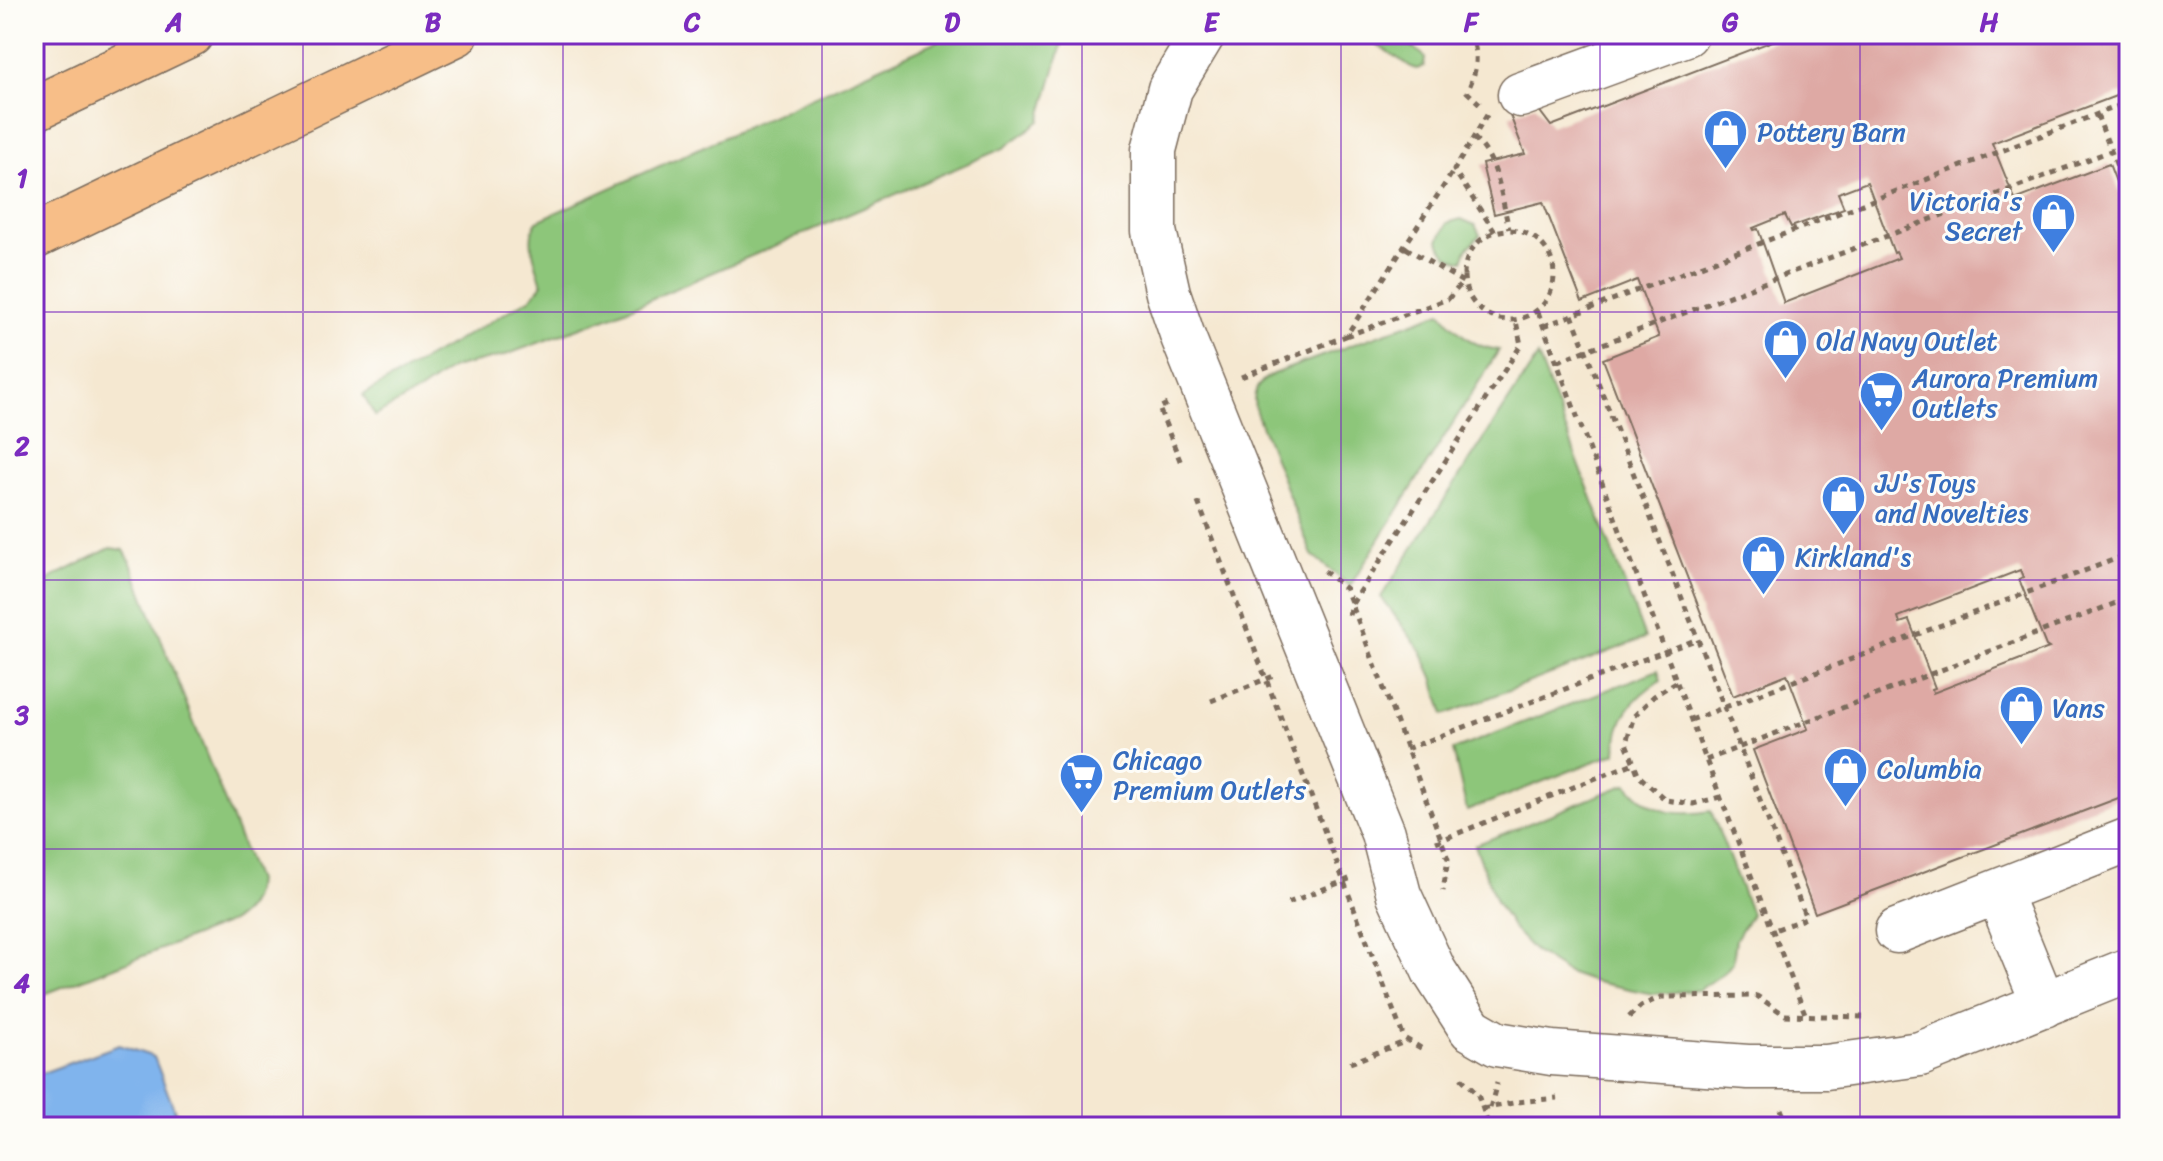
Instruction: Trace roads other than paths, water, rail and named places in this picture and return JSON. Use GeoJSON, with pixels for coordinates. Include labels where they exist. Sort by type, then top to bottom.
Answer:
{"type":"FeatureCollection","features":[{"type":"Feature","properties":{"kind":"highway"},"geometry":{"type":"LineString","coordinates":[[34,109],[191,34]]}},
{"type":"Feature","properties":{"kind":"highway"},"geometry":{"type":"LineString","coordinates":[[34,237],[456,34]]}},
{"type":"Feature","properties":{"kind":"lane"},"geometry":{"type":"LineString","coordinates":[[1203,34],[1170,89],[1154,150],[1154,231],[1168,293],[1383,833],[1399,895],[1434,971],[1471,1029],[1497,1044],[1552,1053],[1748,1067],[1826,1067],[1920,1054],[2129,970]]}},
{"type":"Feature","properties":{"kind":"lane"},"geometry":{"type":"LineString","coordinates":[[1520,95],[1686,34]]}},
{"type":"Feature","properties":{"kind":"lane"},"geometry":{"type":"LineString","coordinates":[[1897,931],[2129,840]]}},
{"type":"Feature","properties":{"kind":"lane"},"geometry":{"type":"LineString","coordinates":[[1998,892],[2044,1005]]}},
{"type":"Feature","properties":{"kind":"water"},"geometry":{"type":"Polygon","coordinates":[[[119,1045],[154,1057],[181,1127],[34,1127],[34,1076],[119,1045]]]}},
{"type":"Feature","properties":{"kind":"place","name":"Pottery Barn"},"geometry":{"type":"Point","coordinates":[1726,171]}},
{"type":"Feature","properties":{"kind":"place","name":"Victoria's Secret"},"geometry":{"type":"Point","coordinates":[2053,255]}},
{"type":"Feature","properties":{"kind":"place","name":"Old Navy Outlet"},"geometry":{"type":"Point","coordinates":[1785,380]}},
{"type":"Feature","properties":{"kind":"place","name":"Aurora Premium Outlets"},"geometry":{"type":"Point","coordinates":[1881,432]}},
{"type":"Feature","properties":{"kind":"place","name":"JJ's Toys and Novelties"},"geometry":{"type":"Point","coordinates":[1844,537]}},
{"type":"Feature","properties":{"kind":"place","name":"Kirkland's"},"geometry":{"type":"Point","coordinates":[1764,596]}},
{"type":"Feature","properties":{"kind":"place","name":"Vans"},"geometry":{"type":"Point","coordinates":[2021,747]}},
{"type":"Feature","properties":{"kind":"place","name":"Columbia"},"geometry":{"type":"Point","coordinates":[1846,808]}},
{"type":"Feature","properties":{"kind":"place","name":"Chicago Premium Outlets"},"geometry":{"type":"Point","coordinates":[1082,814]}}]}
